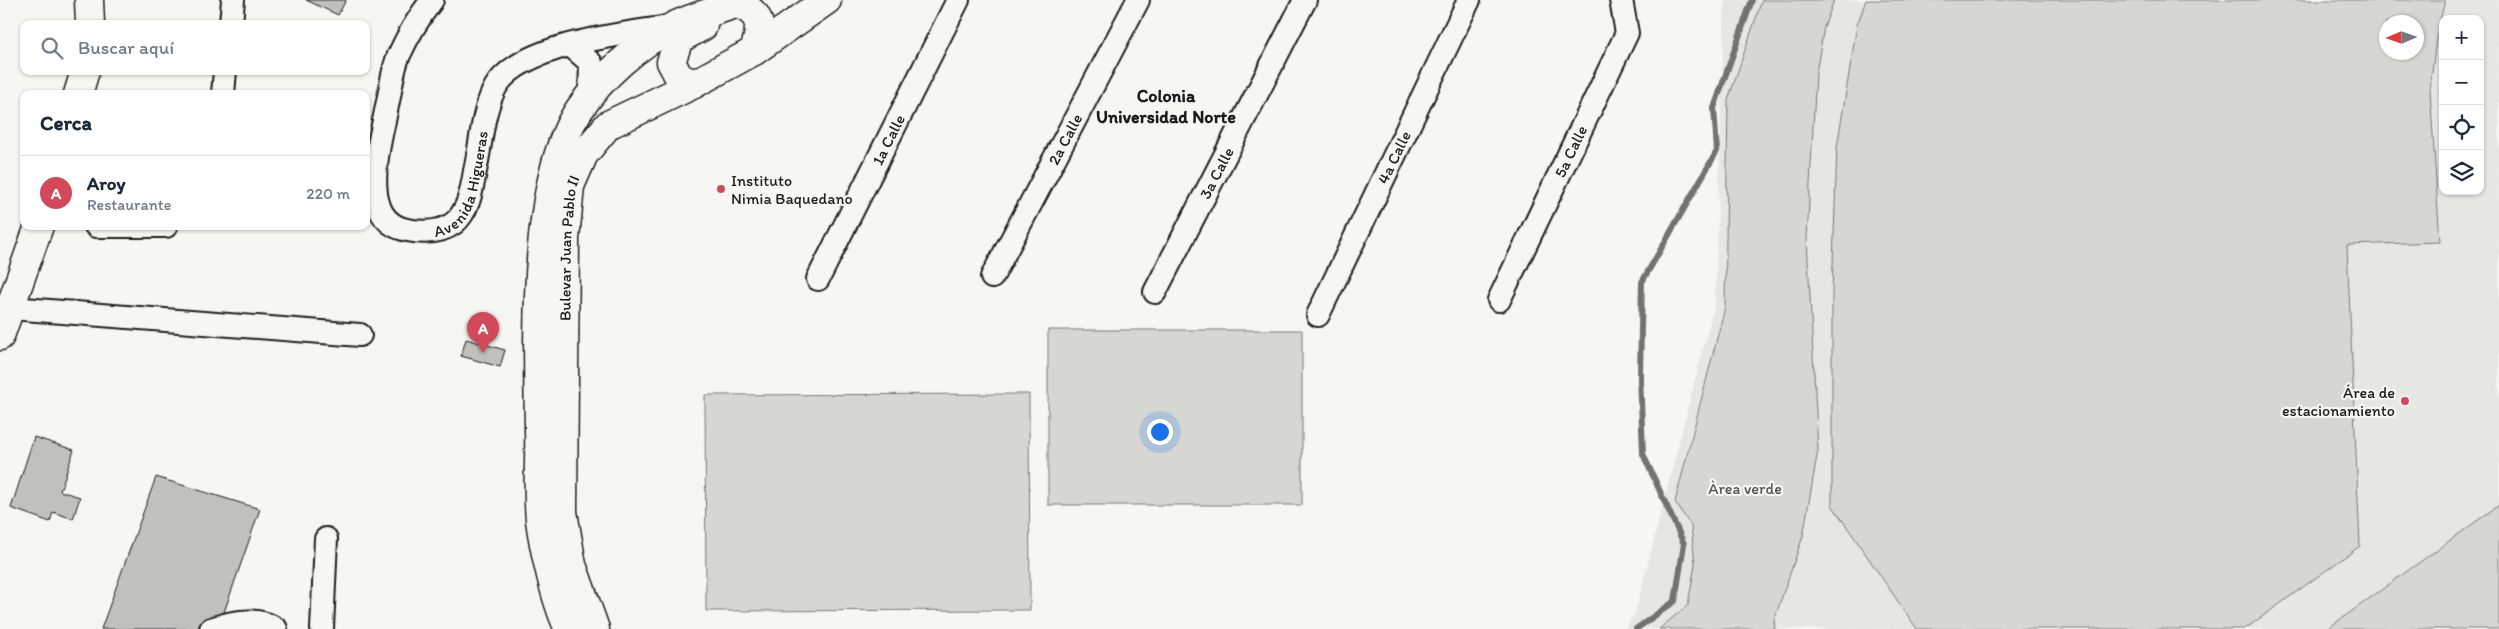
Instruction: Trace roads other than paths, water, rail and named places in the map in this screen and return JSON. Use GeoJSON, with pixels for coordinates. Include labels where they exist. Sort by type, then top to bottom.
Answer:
{"type":"FeatureCollection","features":[{"type":"Feature","properties":{"kind":"main road"},"geometry":{"type":"LineString","coordinates":[[89,0],[90,20]]}},
{"type":"Feature","properties":{"kind":"main road","name":"Bulevar Juan Pablo II"},"geometry":{"type":"LineString","coordinates":[[595,629],[572,565],[563,512],[565,239],[570,186],[584,154],[608,126],[694,84],[754,51],[827,0]]}},
{"type":"Feature","properties":{"kind":"main road"},"geometry":{"type":"LineString","coordinates":[[694,84],[679,77],[671,62],[679,39],[706,25],[732,5],[751,9],[757,18],[760,32],[754,51]]}},
{"type":"Feature","properties":{"kind":"main road","name":"Bulevar Juan Pablo II"},"geometry":{"type":"LineString","coordinates":[[569,629],[551,571],[540,519],[538,368],[541,288],[545,226],[550,188],[556,162],[567,130],[590,97],[602,82],[639,47],[676,26],[732,5]]}},
{"type":"Feature","properties":{"kind":"main road"},"geometry":{"type":"LineString","coordinates":[[79,90],[84,75]]}},
{"type":"Feature","properties":{"kind":"main road"},"geometry":{"type":"LineString","coordinates":[[0,336],[38,230]]}},
{"type":"Feature","properties":{"kind":"street"},"geometry":{"type":"LineString","coordinates":[[231,20],[233,0]]}},
{"type":"Feature","properties":{"kind":"street","name":"Avenida Higueras"},"geometry":{"type":"LineString","coordinates":[[432,0],[418,19],[398,57],[373,179],[377,200],[388,221],[404,229],[422,232],[440,230],[455,222],[465,208],[470,194],[488,106],[494,88],[509,70],[538,55],[570,45],[676,26]]}},
{"type":"Feature","properties":{"kind":"street","name":"1a Calle"},"geometry":{"type":"LineString","coordinates":[[818,280],[958,0]]}},
{"type":"Feature","properties":{"kind":"street","name":"2a Calle"},"geometry":{"type":"LineString","coordinates":[[992,277],[1138,0]]}},
{"type":"Feature","properties":{"kind":"street","name":"3a Calle"},"geometry":{"type":"LineString","coordinates":[[1155,292],[1305,0]]}},
{"type":"Feature","properties":{"kind":"street","name":"4a Calle"},"geometry":{"type":"LineString","coordinates":[[1318,315],[1469,0]]}},
{"type":"Feature","properties":{"kind":"street","name":"5a Calle"},"geometry":{"type":"LineString","coordinates":[[1499,300],[1627,33],[1621,0]]}},
{"type":"Feature","properties":{"kind":"street"},"geometry":{"type":"LineString","coordinates":[[570,45],[591,63],[590,97]]}},
{"type":"Feature","properties":{"kind":"street"},"geometry":{"type":"LineString","coordinates":[[223,90],[225,75]]}},
{"type":"Feature","properties":{"kind":"street"},"geometry":{"type":"LineString","coordinates":[[11,308],[360,335]]}},
{"type":"Feature","properties":{"kind":"street"},"geometry":{"type":"LineString","coordinates":[[322,629],[326,539]]}},
{"type":"Feature","properties":{"kind":"street"},"geometry":{"type":"LineString","coordinates":[[211,629],[225,624],[247,621],[271,626],[276,629]]}},
{"type":"Feature","properties":{"kind":"waterway"},"geometry":{"type":"LineString","coordinates":[[1636,629],[1675,601],[1684,544],[1643,454],[1640,374],[1642,282],[1717,151],[1714,108],[1752,0]]}},
{"type":"Feature","properties":{"kind":"place","name":"Instituto Nimia Baquedano"},"geometry":{"type":"Point","coordinates":[721,189]}},
{"type":"Feature","properties":{"kind":"place","name":"Aroy"},"geometry":{"type":"Point","coordinates":[483,353]}},
{"type":"Feature","properties":{"kind":"place","name":"Área de estacionamiento"},"geometry":{"type":"Point","coordinates":[2405,401]}},
{"type":"Feature","properties":{"kind":"district","name":"Colonia Universidad Norte"},"geometry":{"type":"Point","coordinates":[1166,106]}},
{"type":"Feature","properties":{"kind":"park label","name":"Àrea verde"},"geometry":{"type":"Point","coordinates":[1745,488]}}]}
